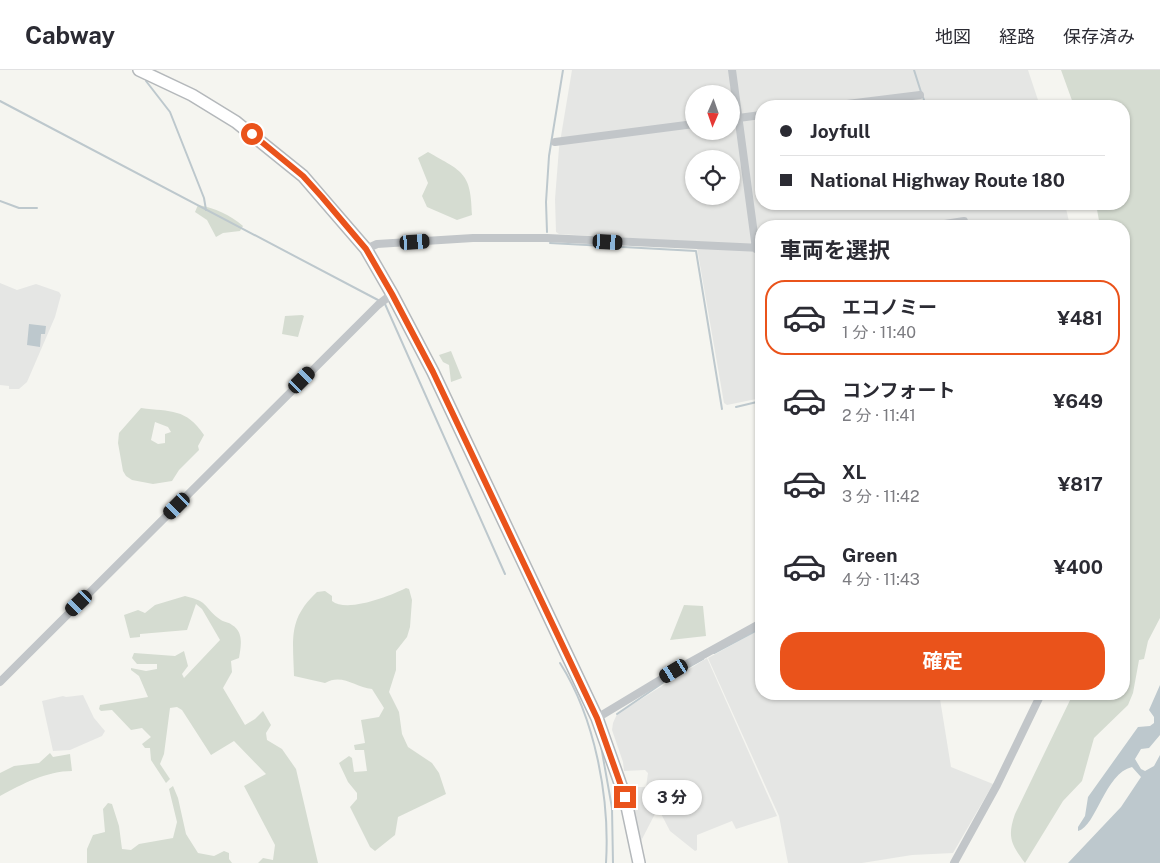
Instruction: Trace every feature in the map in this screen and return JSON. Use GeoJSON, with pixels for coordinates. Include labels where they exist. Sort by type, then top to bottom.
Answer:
{"type":"FeatureCollection","features":[{"type":"Feature","properties":{"kind":"highway"},"geometry":{"type":"LineString","coordinates":[[144,71],[192,95],[236,122],[282,158],[316,190],[366,249],[385,299],[433,372],[597,718],[627,804],[639,863]]}},
{"type":"Feature","properties":{"kind":"street"},"geometry":{"type":"LineString","coordinates":[[732,70],[733,85]]}},
{"type":"Feature","properties":{"kind":"street"},"geometry":{"type":"LineString","coordinates":[[880,100],[920,95]]}},
{"type":"Feature","properties":{"kind":"street"},"geometry":{"type":"LineString","coordinates":[[740,118],[755,116]]}},
{"type":"Feature","properties":{"kind":"street"},"geometry":{"type":"LineString","coordinates":[[555,142],[685,125]]}},
{"type":"Feature","properties":{"kind":"street"},"geometry":{"type":"LineString","coordinates":[[739,140],[755,226]]}},
{"type":"Feature","properties":{"kind":"street"},"geometry":{"type":"LineString","coordinates":[[366,249],[377,244],[473,238],[553,238],[755,248]]}},
{"type":"Feature","properties":{"kind":"street"},"geometry":{"type":"LineString","coordinates":[[0,682],[385,299]]}},
{"type":"Feature","properties":{"kind":"street"},"geometry":{"type":"LineString","coordinates":[[597,718],[685,665],[755,626]]}},
{"type":"Feature","properties":{"kind":"street"},"geometry":{"type":"LineString","coordinates":[[954,863],[1006,768],[1038,700]]}},
{"type":"Feature","properties":{"kind":"shaded area"},"geometry":{"type":"Polygon","coordinates":[[[572,70],[1028,70],[1038,100],[755,100],[755,210],[1066,210],[1069,220],[755,220],[755,399],[727,405],[724,403],[696,242],[559,234],[556,232],[555,199],[559,148],[572,70]]]}},
{"type":"Feature","properties":{"kind":"shaded area"},"geometry":{"type":"Polygon","coordinates":[[[1061,70],[1160,70],[1160,618],[1148,641],[1144,659],[1139,660],[1133,693],[1128,705],[1094,738],[1082,781],[1063,801],[1025,863],[1016,851],[1012,840],[1011,829],[1015,814],[1070,700],[1130,700],[1130,220],[1099,220],[1097,210],[1130,210],[1130,100],[1072,100],[1061,70]]]}},
{"type":"Feature","properties":{"kind":"shaded area"},"geometry":{"type":"Polygon","coordinates":[[[428,152],[457,169],[463,175],[470,190],[472,215],[457,220],[427,207],[422,196],[428,183],[418,158],[428,152]]]}},
{"type":"Feature","properties":{"kind":"shaded area"},"geometry":{"type":"Polygon","coordinates":[[[198,205],[222,212],[243,226],[240,231],[223,233],[216,237],[207,220],[195,212],[198,205]]]}},
{"type":"Feature","properties":{"kind":"shaded area"},"geometry":{"type":"Polygon","coordinates":[[[0,283],[17,290],[36,284],[59,292],[61,295],[55,317],[27,382],[19,389],[9,389],[9,386],[0,385],[0,283]]]}},
{"type":"Feature","properties":{"kind":"shaded area"},"geometry":{"type":"Polygon","coordinates":[[[285,316],[304,316],[298,337],[282,334],[285,316]]]}},
{"type":"Feature","properties":{"kind":"shaded area"},"geometry":{"type":"Polygon","coordinates":[[[29,324],[46,326],[45,334],[41,334],[40,347],[27,345],[29,324]]]}},
{"type":"Feature","properties":{"kind":"shaded area"},"geometry":{"type":"Polygon","coordinates":[[[451,351],[462,378],[451,382],[449,365],[443,362],[439,355],[451,351]]]}},
{"type":"Feature","properties":{"kind":"shaded area"},"geometry":{"type":"Polygon","coordinates":[[[141,408],[169,411],[184,416],[191,420],[204,435],[198,446],[199,450],[179,470],[172,481],[153,484],[132,480],[126,476],[123,471],[118,443],[119,433],[141,408]],[[155,422],[151,440],[158,444],[165,443],[165,434],[171,432],[168,427],[155,422]]]}},
{"type":"Feature","properties":{"kind":"shaded area"},"geometry":{"type":"Polygon","coordinates":[[[406,588],[409,589],[412,600],[410,627],[407,637],[396,651],[396,670],[389,692],[399,712],[402,734],[408,747],[432,763],[439,773],[446,794],[398,817],[395,835],[375,851],[370,847],[350,807],[357,799],[357,793],[348,782],[339,763],[349,756],[352,758],[354,772],[367,771],[364,750],[355,750],[354,745],[365,743],[361,720],[379,717],[384,708],[372,689],[337,679],[325,683],[294,676],[294,630],[301,611],[317,592],[325,591],[332,596],[332,601],[348,605],[369,602],[406,588]]]}},
{"type":"Feature","properties":{"kind":"shaded area"},"geometry":{"type":"Polygon","coordinates":[[[185,596],[203,603],[215,616],[236,628],[240,635],[239,658],[231,661],[232,672],[223,688],[245,725],[263,711],[271,725],[266,733],[267,740],[282,749],[296,769],[318,863],[258,863],[263,858],[273,860],[275,845],[244,786],[266,774],[234,741],[211,755],[182,710],[177,707],[170,708],[164,754],[160,764],[170,779],[166,783],[151,760],[150,748],[145,748],[142,744],[151,737],[142,728],[131,730],[112,710],[101,711],[99,709],[100,705],[148,697],[139,676],[131,668],[146,671],[157,669],[157,664],[137,664],[132,658],[134,653],[175,656],[184,651],[188,666],[182,674],[184,678],[220,640],[202,609],[196,604],[187,630],[140,634],[140,637],[130,638],[124,615],[138,610],[145,613],[155,605],[185,596]]]}},
{"type":"Feature","properties":{"kind":"shaded area"},"geometry":{"type":"Polygon","coordinates":[[[684,605],[703,606],[706,636],[670,640],[684,605]]]}},
{"type":"Feature","properties":{"kind":"shaded area"},"geometry":{"type":"Polygon","coordinates":[[[755,632],[755,700],[940,700],[951,767],[993,784],[953,853],[912,855],[862,863],[788,863],[779,816],[708,658],[755,632]]]}},
{"type":"Feature","properties":{"kind":"shaded area"},"geometry":{"type":"Polygon","coordinates":[[[707,658],[777,816],[736,829],[732,821],[697,835],[697,850],[695,851],[670,831],[658,808],[641,841],[628,787],[646,787],[648,773],[645,770],[624,771],[623,762],[612,730],[613,723],[617,714],[707,658]]]}},
{"type":"Feature","properties":{"kind":"shaded area"},"geometry":{"type":"Polygon","coordinates":[[[1160,685],[1160,735],[1149,748],[1141,749],[1135,759],[1141,769],[1145,771],[1154,766],[1160,755],[1160,863],[1068,863],[1121,807],[1141,777],[1132,767],[1123,771],[1108,789],[1090,820],[1078,831],[1078,827],[1085,816],[1088,797],[1138,727],[1150,726],[1154,723],[1154,717],[1149,710],[1160,685]]]}},
{"type":"Feature","properties":{"kind":"shaded area"},"geometry":{"type":"Polygon","coordinates":[[[83,695],[94,718],[105,731],[102,736],[70,750],[53,751],[42,701],[63,696],[83,695]]]}},
{"type":"Feature","properties":{"kind":"shaded area"},"geometry":{"type":"Polygon","coordinates":[[[50,753],[53,757],[70,754],[72,771],[44,776],[0,796],[0,773],[14,766],[39,763],[50,753]]]}},
{"type":"Feature","properties":{"kind":"shaded area"},"geometry":{"type":"Polygon","coordinates":[[[173,786],[178,798],[186,834],[198,853],[214,856],[224,851],[229,853],[229,859],[232,863],[87,863],[87,849],[93,835],[105,832],[103,809],[108,803],[112,804],[119,826],[122,849],[131,850],[139,844],[173,838],[177,822],[169,789],[173,786]]]}},
{"type":"Feature","properties":{"kind":"waterway"},"geometry":{"type":"LineString","coordinates":[[547,232],[546,202],[549,156],[563,70]]}},
{"type":"Feature","properties":{"kind":"waterway"},"geometry":{"type":"LineString","coordinates":[[914,70],[921,92]]}},
{"type":"Feature","properties":{"kind":"waterway"},"geometry":{"type":"LineString","coordinates":[[146,81],[170,112],[204,198],[206,210]]}},
{"type":"Feature","properties":{"kind":"waterway"},"geometry":{"type":"LineString","coordinates":[[0,101],[378,300]]}},
{"type":"Feature","properties":{"kind":"waterway"},"geometry":{"type":"LineString","coordinates":[[0,201],[19,208],[37,208]]}},
{"type":"Feature","properties":{"kind":"waterway"},"geometry":{"type":"LineString","coordinates":[[550,243],[696,251],[722,409]]}},
{"type":"Feature","properties":{"kind":"waterway"},"geometry":{"type":"LineString","coordinates":[[385,304],[505,574]]}},
{"type":"Feature","properties":{"kind":"waterway"},"geometry":{"type":"LineString","coordinates":[[736,407],[755,402]]}},
{"type":"Feature","properties":{"kind":"waterway"},"geometry":{"type":"LineString","coordinates":[[714,653],[755,631]]}},
{"type":"Feature","properties":{"kind":"waterway"},"geometry":{"type":"LineString","coordinates":[[675,675],[703,659]]}},
{"type":"Feature","properties":{"kind":"waterway"},"geometry":{"type":"LineString","coordinates":[[560,663],[583,708],[598,759],[605,812],[606,863]]}},
{"type":"Feature","properties":{"kind":"waterway"},"geometry":{"type":"LineString","coordinates":[[617,714],[664,682]]}},
{"type":"Feature","properties":{"kind":"waterway"},"geometry":{"type":"LineString","coordinates":[[601,746],[612,808],[613,863]]}},
{"type":"Feature","properties":{"kind":"route"},"geometry":{"type":"LineString","coordinates":[[252,134],[303,176],[322,197],[366,249],[392,294],[419,343],[597,718],[625,797]]}}]}
